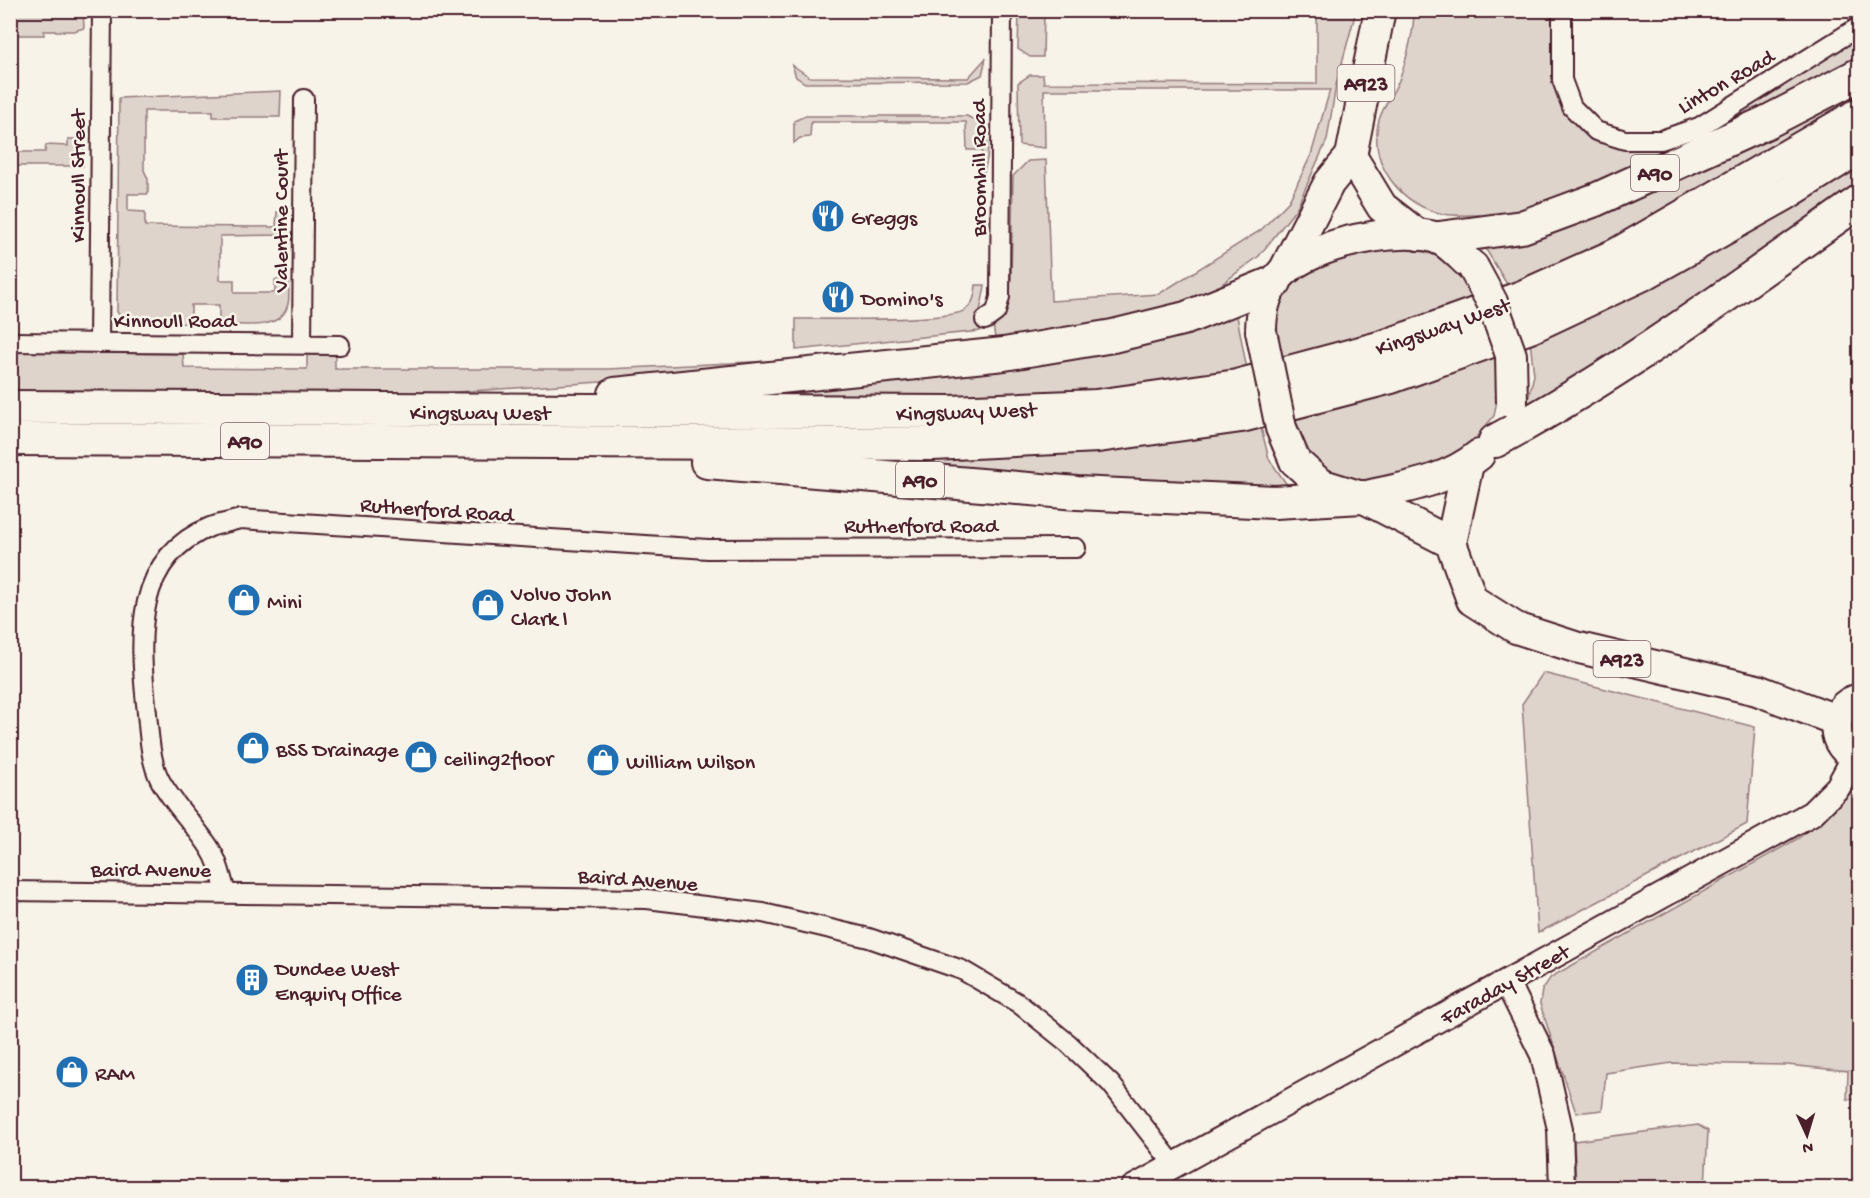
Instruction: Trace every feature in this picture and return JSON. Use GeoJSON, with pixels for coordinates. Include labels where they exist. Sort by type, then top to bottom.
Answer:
{"type":"FeatureCollection","features":[{"type":"Feature","properties":{"kind":"highway","name":"A90"},"geometry":{"type":"LineString","coordinates":[[1429,237],[1522,227],[1595,200],[1767,122],[1860,74]]}},
{"type":"Feature","properties":{"kind":"highway","name":"Kingsway West"},"geometry":{"type":"LineString","coordinates":[[10,407],[950,412],[1096,406],[1237,386],[1383,347],[1522,297],[1616,255],[1860,114]]}},
{"type":"Feature","properties":{"kind":"highway","name":"Kingsway West"},"geometry":{"type":"LineString","coordinates":[[10,439],[933,444],[1098,436],[1241,416],[1391,377],[1530,327],[1645,273],[1785,194],[1860,147]]}},
{"type":"Feature","properties":{"kind":"highway"},"geometry":{"type":"LineString","coordinates":[[1495,441],[1552,410],[1736,288],[1860,201]]}},
{"type":"Feature","properties":{"kind":"highway","name":"A90"},"geometry":{"type":"LineString","coordinates":[[444,411],[1004,354],[1113,336],[1186,318],[1279,277]]}},
{"type":"Feature","properties":{"kind":"highway","name":"A90"},"geometry":{"type":"LineString","coordinates":[[479,442],[1077,494],[1275,502],[1362,497]]}},
{"type":"Feature","properties":{"kind":"main road","name":"A923"},"geometry":{"type":"LineString","coordinates":[[1279,277],[1329,183],[1351,156],[1380,10]]}},
{"type":"Feature","properties":{"kind":"main road"},"geometry":{"type":"LineString","coordinates":[[1351,156],[1382,207],[1473,267],[1492,302],[1511,355],[1512,403],[1495,441],[1468,464],[1423,484],[1362,497]]}},
{"type":"Feature","properties":{"kind":"main road"},"geometry":{"type":"LineString","coordinates":[[1429,237],[1381,236],[1346,242],[1313,254],[1279,277],[1261,310],[1261,331],[1281,428],[1295,461],[1320,484],[1362,497],[1451,543],[1468,464]]}},
{"type":"Feature","properties":{"kind":"main road","name":"A923"},"geometry":{"type":"LineString","coordinates":[[1451,543],[1472,600],[1516,628],[1575,647],[1757,690],[1836,720]]}},
{"type":"Feature","properties":{"kind":"main road"},"geometry":{"type":"LineString","coordinates":[[1857,757],[1846,751],[1838,742],[1836,720],[1847,705],[1860,699]]}},
{"type":"Feature","properties":{"kind":"street","name":"Kinnoull Street"},"geometry":{"type":"LineString","coordinates":[[99,343],[102,10]]}},
{"type":"Feature","properties":{"kind":"street","name":"Broomhill Road"},"geometry":{"type":"LineString","coordinates":[[985,320],[996,312],[1000,297],[1002,10]]}},
{"type":"Feature","properties":{"kind":"street","name":"Linton Road"},"geometry":{"type":"LineString","coordinates":[[1562,10],[1562,80],[1572,107],[1596,131],[1625,140],[1661,140],[1699,127],[1860,26]]}},
{"type":"Feature","properties":{"kind":"street","name":"Valentine Court"},"geometry":{"type":"LineString","coordinates":[[302,344],[304,99]]}},
{"type":"Feature","properties":{"kind":"street","name":"Kinnoull Road"},"geometry":{"type":"LineString","coordinates":[[10,342],[340,345]]}},
{"type":"Feature","properties":{"kind":"street","name":"Rutherford Road"},"geometry":{"type":"LineString","coordinates":[[226,892],[212,850],[175,804],[159,778],[151,745],[143,663],[145,603],[154,579],[167,559],[188,540],[209,528],[240,519],[708,549],[1077,548]]}},
{"type":"Feature","properties":{"kind":"street","name":"Faraday Street"},"geometry":{"type":"LineString","coordinates":[[1133,1188],[1812,813],[1838,787],[1857,757]]}},
{"type":"Feature","properties":{"kind":"street","name":"Baird Avenue"},"geometry":{"type":"LineString","coordinates":[[10,891],[647,899],[763,913],[869,938],[962,970],[1018,1003],[1068,1043],[1111,1084],[1174,1165]]}},
{"type":"Feature","properties":{"kind":"street"},"geometry":{"type":"LineString","coordinates":[[1507,982],[1543,1055],[1560,1129],[1562,1188]]}},
{"type":"Feature","properties":{"kind":"shaded area"},"geometry":{"type":"Polygon","coordinates":[[[11,10],[83,11],[84,28],[74,31],[44,31],[44,35],[11,35],[11,10]]]}},
{"type":"Feature","properties":{"kind":"shaded area"},"geometry":{"type":"Polygon","coordinates":[[[1019,11],[1044,11],[1043,57],[1030,57],[1018,49],[1019,11]]]}},
{"type":"Feature","properties":{"kind":"shaded area"},"geometry":{"type":"Polygon","coordinates":[[[1317,11],[1356,11],[1336,85],[1327,140],[1296,209],[1259,256],[1222,284],[1220,294],[1167,314],[813,367],[358,399],[11,397],[11,352],[183,354],[184,368],[307,369],[307,355],[335,355],[335,369],[608,369],[814,359],[995,338],[993,324],[1005,314],[1011,280],[1013,176],[1028,161],[1046,160],[1051,301],[1159,294],[1261,230],[1289,201],[1311,155],[1330,90],[1044,90],[1045,148],[1019,145],[1018,83],[1030,75],[1043,75],[1044,83],[1317,84],[1317,11]]]}},
{"type":"Feature","properties":{"kind":"shaded area"},"geometry":{"type":"Polygon","coordinates":[[[1414,11],[1552,11],[1553,81],[1564,113],[1591,138],[1624,149],[1702,136],[1859,36],[1859,58],[1724,134],[1538,212],[1484,225],[1480,215],[1443,214],[1414,202],[1392,182],[1379,155],[1378,124],[1403,70],[1414,11]]]}},
{"type":"Feature","properties":{"kind":"shaded area"},"geometry":{"type":"Polygon","coordinates":[[[986,58],[982,75],[968,82],[805,83],[796,77],[792,65],[810,77],[968,78],[986,58]]]}},
{"type":"Feature","properties":{"kind":"shaded area"},"geometry":{"type":"Polygon","coordinates":[[[1859,89],[1859,96],[1738,173],[1613,245],[1511,291],[1484,246],[1859,89]]]}},
{"type":"Feature","properties":{"kind":"shaded area"},"geometry":{"type":"Polygon","coordinates":[[[281,91],[280,117],[213,117],[213,111],[144,111],[144,170],[148,179],[148,194],[128,194],[128,211],[145,212],[145,226],[276,227],[277,212],[282,213],[282,230],[288,230],[288,235],[220,236],[220,280],[234,280],[234,293],[275,293],[275,280],[289,280],[289,301],[284,313],[269,323],[219,324],[219,305],[191,305],[191,323],[127,324],[117,312],[119,98],[281,91]]]}},
{"type":"Feature","properties":{"kind":"shaded area"},"geometry":{"type":"Polygon","coordinates":[[[805,116],[967,116],[981,127],[987,141],[988,149],[983,175],[982,150],[967,150],[966,122],[811,122],[810,137],[800,138],[794,143],[794,121],[805,116]]]}},
{"type":"Feature","properties":{"kind":"shaded area"},"geometry":{"type":"Polygon","coordinates":[[[68,139],[84,139],[83,166],[11,166],[11,152],[45,152],[46,145],[68,146],[68,139]]]}},
{"type":"Feature","properties":{"kind":"shaded area"},"geometry":{"type":"Polygon","coordinates":[[[1859,160],[1859,188],[1525,412],[1534,375],[1530,341],[1859,160]]]}},
{"type":"Feature","properties":{"kind":"shaded area"},"geometry":{"type":"Polygon","coordinates":[[[1385,248],[1418,251],[1441,258],[1458,274],[1476,303],[1281,362],[1274,310],[1292,282],[1322,262],[1385,248]]]}},
{"type":"Feature","properties":{"kind":"shaded area"},"geometry":{"type":"Polygon","coordinates":[[[976,285],[985,285],[980,313],[980,331],[796,350],[796,319],[912,318],[954,314],[965,310],[970,305],[976,285]]]}},
{"type":"Feature","properties":{"kind":"shaded area"},"geometry":{"type":"Polygon","coordinates":[[[1236,311],[1247,370],[1095,396],[757,401],[757,392],[1236,311]]]}},
{"type":"Feature","properties":{"kind":"shaded area"},"geometry":{"type":"Polygon","coordinates":[[[1496,355],[1500,384],[1494,416],[1467,448],[1420,470],[1360,481],[1322,472],[1302,444],[1294,415],[1496,355]]]}},
{"type":"Feature","properties":{"kind":"shaded area"},"geometry":{"type":"Polygon","coordinates":[[[1260,424],[1269,459],[1292,492],[878,467],[878,456],[1260,424]]]}},
{"type":"Feature","properties":{"kind":"shaded area"},"geometry":{"type":"Polygon","coordinates":[[[1543,673],[1755,727],[1747,824],[1538,933],[1522,704],[1543,673]]]}},
{"type":"Feature","properties":{"kind":"shaded area"},"geometry":{"type":"Polygon","coordinates":[[[1859,786],[1859,1100],[1847,1099],[1848,1071],[1787,1065],[1672,1063],[1606,1073],[1602,1110],[1576,1113],[1540,1004],[1542,990],[1551,977],[1799,838],[1859,786]]]}},
{"type":"Feature","properties":{"kind":"shaded area"},"geometry":{"type":"Polygon","coordinates":[[[1698,1125],[1708,1131],[1705,1187],[1576,1187],[1574,1141],[1698,1125]]]}},
{"type":"Feature","properties":{"kind":"place","name":"Greggs"},"geometry":{"type":"Point","coordinates":[828,216]}},
{"type":"Feature","properties":{"kind":"place","name":"Domino's"},"geometry":{"type":"Point","coordinates":[838,297]}},
{"type":"Feature","properties":{"kind":"place","name":"Mini"},"geometry":{"type":"Point","coordinates":[244,600]}},
{"type":"Feature","properties":{"kind":"place","name":"Volvo John Clark l"},"geometry":{"type":"Point","coordinates":[488,605]}},
{"type":"Feature","properties":{"kind":"place","name":"BSS Drainage"},"geometry":{"type":"Point","coordinates":[253,748]}},
{"type":"Feature","properties":{"kind":"place","name":"ceiling2floor"},"geometry":{"type":"Point","coordinates":[421,757]}},
{"type":"Feature","properties":{"kind":"place","name":"William Wilson"},"geometry":{"type":"Point","coordinates":[603,760]}},
{"type":"Feature","properties":{"kind":"place","name":"Dundee West Enquiry Office"},"geometry":{"type":"Point","coordinates":[252,980]}},
{"type":"Feature","properties":{"kind":"place","name":"RAM"},"geometry":{"type":"Point","coordinates":[72,1072]}}]}
